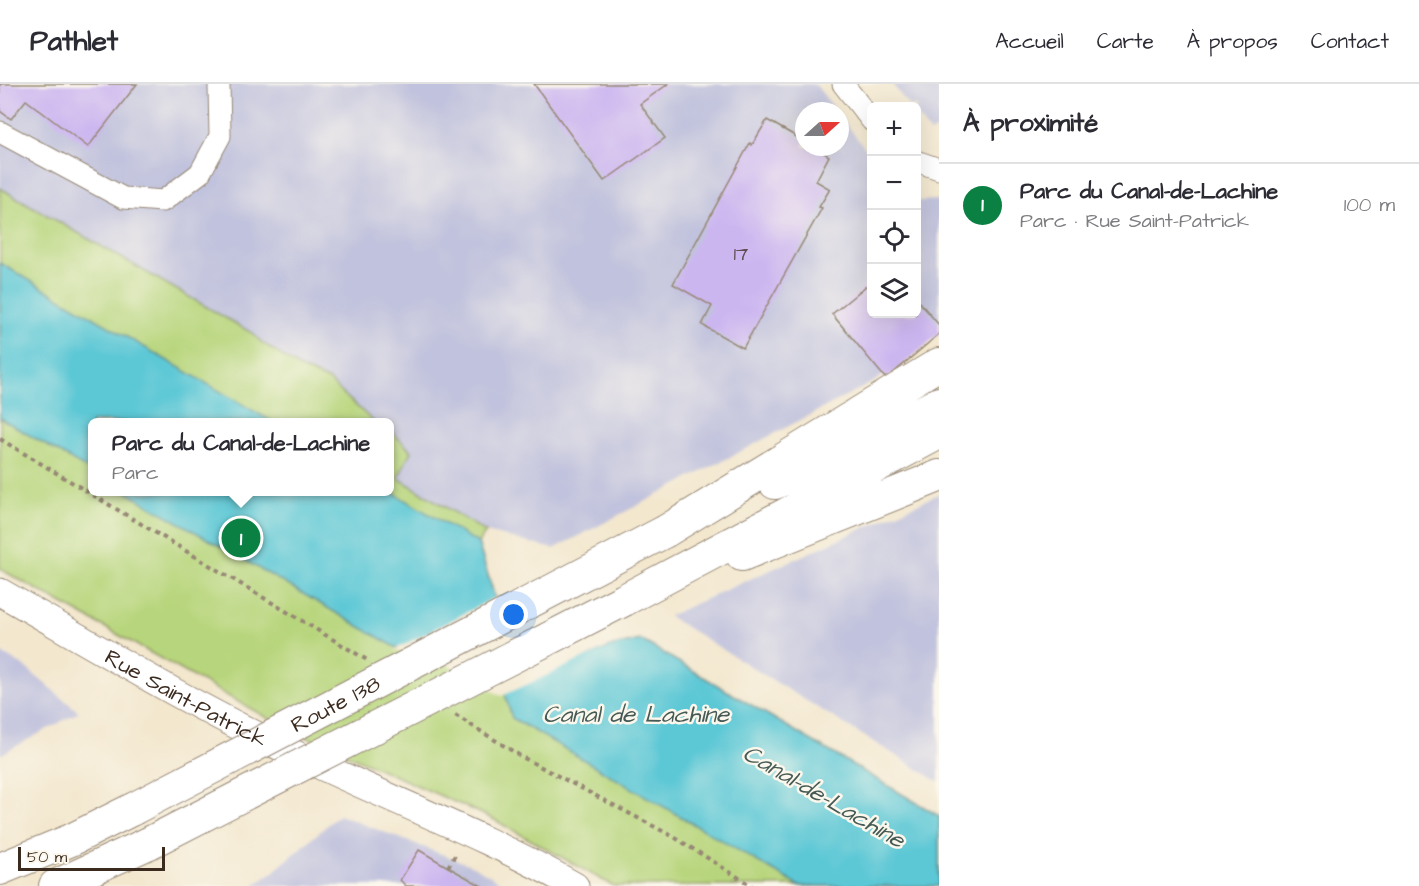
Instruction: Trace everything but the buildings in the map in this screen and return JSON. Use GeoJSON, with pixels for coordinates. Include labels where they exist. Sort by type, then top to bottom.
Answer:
{"type":"FeatureCollection","features":[{"type":"Feature","properties":{"kind":"highway"},"geometry":{"type":"LineString","coordinates":[[666,531],[939,364]]}},
{"type":"Feature","properties":{"kind":"highway"},"geometry":{"type":"LineString","coordinates":[[666,531],[848,451],[939,403]]}},
{"type":"Feature","properties":{"kind":"highway"},"geometry":{"type":"LineString","coordinates":[[624,600],[939,433]]}},
{"type":"Feature","properties":{"kind":"highway"},"geometry":{"type":"LineString","coordinates":[[624,600],[860,510],[939,476]]}},
{"type":"Feature","properties":{"kind":"highway","name":"Route 138"},"geometry":{"type":"LineString","coordinates":[[0,869],[71,840],[133,809],[666,531]]}},
{"type":"Feature","properties":{"kind":"highway","name":"Route 138"},"geometry":{"type":"LineString","coordinates":[[55,886],[149,843],[624,600]]}},
{"type":"Feature","properties":{"kind":"main road","name":"Rue Saint-Patrick"},"geometry":{"type":"LineString","coordinates":[[0,592],[263,739],[340,775],[463,827],[575,886]]}},
{"type":"Feature","properties":{"kind":"street"},"geometry":{"type":"LineString","coordinates":[[0,132],[123,198],[163,201],[200,173],[220,136],[219,84]]}},
{"type":"Feature","properties":{"kind":"street"},"geometry":{"type":"LineString","coordinates":[[843,84],[867,115]]}},
{"type":"Feature","properties":{"kind":"street"},"geometry":{"type":"LineString","coordinates":[[921,163],[939,169]]}},
{"type":"Feature","properties":{"kind":"path"},"geometry":{"type":"LineString","coordinates":[[448,867],[459,848]]}},
{"type":"Feature","properties":{"kind":"shaded area"},"geometry":{"type":"Polygon","coordinates":[[[0,84],[815,84],[829,102],[795,102],[795,156],[849,156],[849,128],[867,151],[867,318],[921,318],[921,201],[939,200],[939,334],[875,381],[554,549],[486,532],[398,478],[411,451],[394,435],[394,418],[370,418],[329,381],[300,368],[252,333],[0,188],[0,84]]]}},
{"type":"Feature","properties":{"kind":"shaded area"},"geometry":{"type":"Polygon","coordinates":[[[892,84],[939,84],[939,128],[930,133],[921,121],[921,102],[906,102],[892,84]]]}},
{"type":"Feature","properties":{"kind":"shaded area"},"geometry":{"type":"Polygon","coordinates":[[[939,494],[939,782],[668,616],[884,519],[939,494]]]}},
{"type":"Feature","properties":{"kind":"shaded area"},"geometry":{"type":"Polygon","coordinates":[[[0,652],[25,667],[79,712],[0,755],[0,652]]]}},
{"type":"Feature","properties":{"kind":"shaded area"},"geometry":{"type":"Polygon","coordinates":[[[339,815],[473,866],[508,886],[253,886],[272,873],[339,815]]]}},
{"type":"Feature","properties":{"kind":"green space"},"geometry":{"type":"Polygon","coordinates":[[[0,188],[252,333],[300,368],[329,381],[370,418],[88,418],[88,496],[394,496],[394,434],[411,451],[398,478],[486,532],[478,543],[495,598],[585,657],[609,647],[641,640],[939,816],[939,886],[613,886],[491,818],[280,725],[0,569],[0,188]]]}},
{"type":"Feature","properties":{"kind":"water"},"geometry":{"type":"Polygon","coordinates":[[[0,263],[266,418],[88,418],[88,470],[0,418],[0,263]]]}},
{"type":"Feature","properties":{"kind":"water"},"geometry":{"type":"Polygon","coordinates":[[[394,493],[478,543],[495,598],[585,657],[609,647],[641,640],[939,816],[939,886],[799,886],[512,718],[505,694],[448,662],[397,648],[133,496],[394,496],[394,493]]]}},
{"type":"Feature","properties":{"kind":"pier"},"geometry":{"type":"Polygon","coordinates":[[[498,596],[586,653],[621,641],[502,696],[446,664],[394,650],[498,596]]]}},
{"type":"Feature","properties":{"kind":"place","name":"Parc du Canal-de-Lachine"},"geometry":{"type":"Point","coordinates":[241,538]}},
{"type":"Feature","properties":{"kind":"water label","name":"Canal de Lachine"},"geometry":{"type":"Point","coordinates":[636,714]}},
{"type":"Feature","properties":{"kind":"water label","name":"Canal-de-Lachine"},"geometry":{"type":"Point","coordinates":[824,796]}}]}
